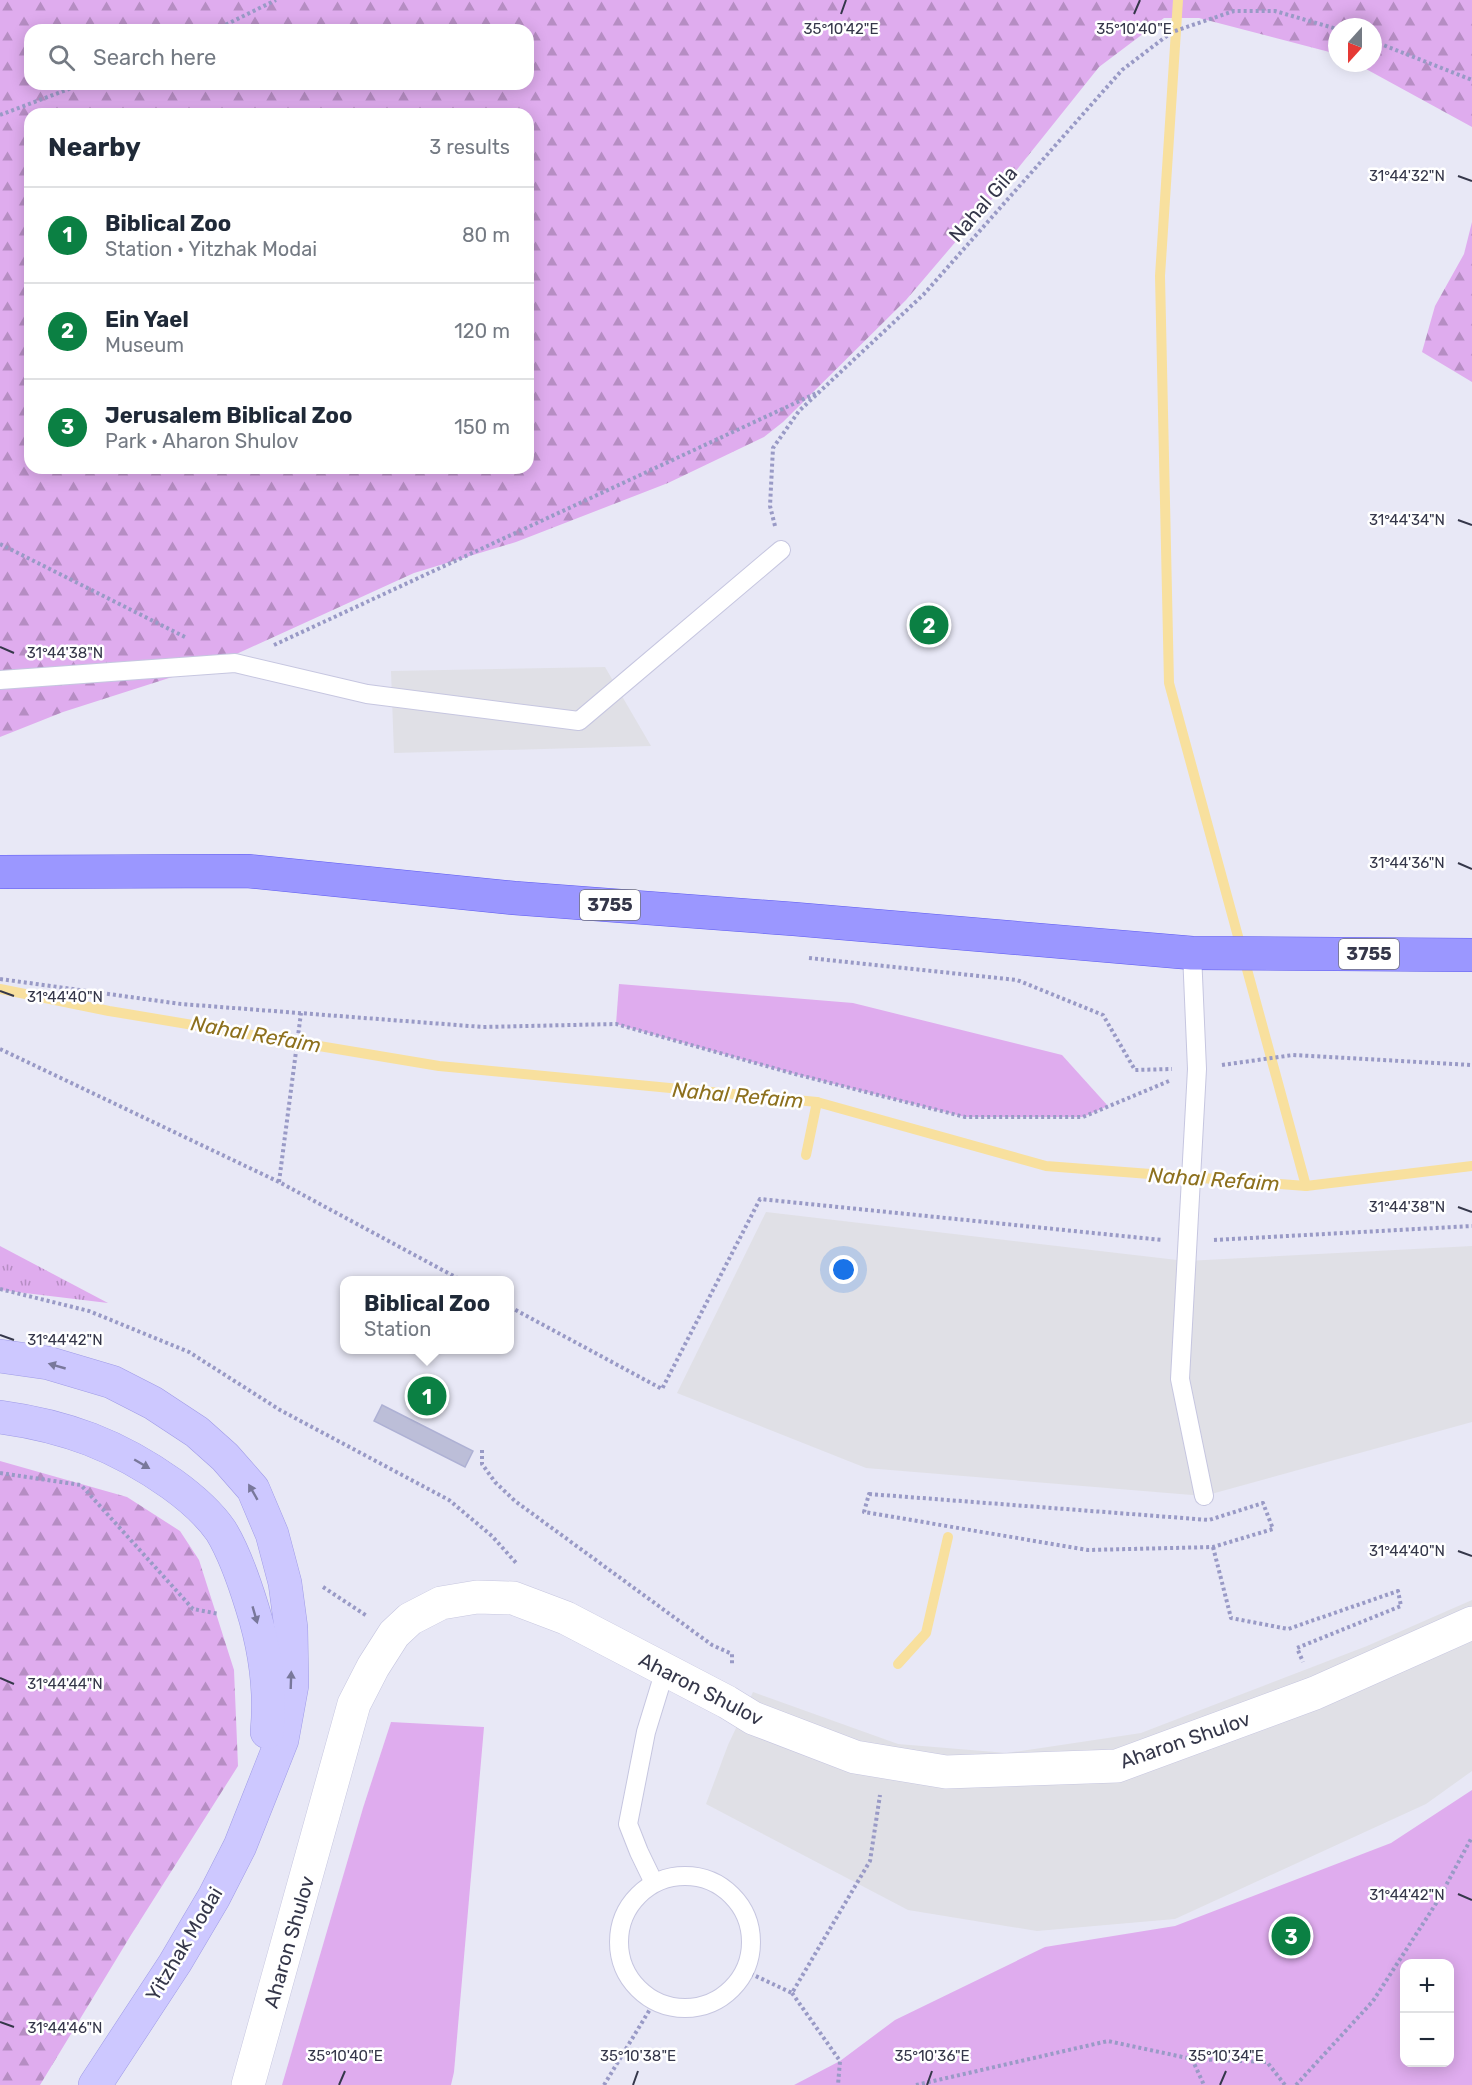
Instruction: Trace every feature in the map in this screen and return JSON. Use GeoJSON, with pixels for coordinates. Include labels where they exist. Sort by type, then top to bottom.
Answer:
{"type":"FeatureCollection","features":[{"type":"Feature","properties":{"kind":"main road","name":"3755"},"geometry":{"type":"LineString","coordinates":[[0,872],[247,871],[514,898],[1205,953],[1472,955]]}},
{"type":"Feature","properties":{"kind":"street","name":"Yitzhak Modai"},"geometry":{"type":"LineString","coordinates":[[0,1356],[48,1363],[112,1382],[153,1403],[197,1432],[225,1457],[253,1489],[272,1534],[285,1583],[291,1640],[292,1685],[282,1740],[240,1846],[214,1898],[175,1964],[95,2085]]}},
{"type":"Feature","properties":{"kind":"street","name":"Yitzhak Modai"},"geometry":{"type":"LineString","coordinates":[[0,1417],[35,1422],[90,1438],[145,1465],[195,1501],[220,1531],[243,1576],[257,1621],[268,1674],[268,1715],[260,1797]]}},
{"type":"Feature","properties":{"kind":"street","name":"Aharon Shulov"},"geometry":{"type":"LineString","coordinates":[[248,2085],[354,1704],[373,1667],[394,1634],[410,1619],[441,1603],[477,1597],[513,1598],[566,1618],[727,1702],[753,1718],[855,1757],[945,1772],[1117,1766],[1315,1694],[1472,1623]]}},
{"type":"Feature","properties":{"kind":"lane"},"geometry":{"type":"LineString","coordinates":[[0,680],[235,663],[367,694],[579,721],[781,550]]}},
{"type":"Feature","properties":{"kind":"lane"},"geometry":{"type":"LineString","coordinates":[[1204,1496],[1180,1379],[1205,953]]}},
{"type":"Feature","properties":{"kind":"lane"},"geometry":{"type":"LineString","coordinates":[[654,1883],[628,1824],[646,1732],[665,1670]]}},
{"type":"Feature","properties":{"kind":"lane"},"geometry":{"type":"LineString","coordinates":[[695,1876],[715,1882],[732,1894],[744,1911],[751,1930],[751,1951],[745,1971],[733,1988],[716,2001],[696,2007],[675,2007],[655,2001],[640,1990],[629,1976],[621,1960],[619,1942],[621,1924],[628,1907],[639,1894],[654,1883],[674,1877],[695,1876]]}},
{"type":"Feature","properties":{"kind":"path"},"geometry":{"type":"LineString","coordinates":[[228,24],[276,0]]}},
{"type":"Feature","properties":{"kind":"path","name":"Nahal Gila"},"geometry":{"type":"LineString","coordinates":[[781,550],[770,506],[773,448],[799,411],[924,294],[1122,70],[1172,32],[1234,11],[1275,11],[1328,26]]}},
{"type":"Feature","properties":{"kind":"path"},"geometry":{"type":"LineString","coordinates":[[1382,45],[1472,81]]}},
{"type":"Feature","properties":{"kind":"path"},"geometry":{"type":"LineString","coordinates":[[0,115],[66,90]]}},
{"type":"Feature","properties":{"kind":"path"},"geometry":{"type":"LineString","coordinates":[[0,544],[235,663],[819,392]]}},
{"type":"Feature","properties":{"kind":"path"},"geometry":{"type":"LineString","coordinates":[[805,957],[1017,980],[1104,1015],[1135,1070],[1197,1069],[1293,1054],[1472,1065]]}},
{"type":"Feature","properties":{"kind":"path"},"geometry":{"type":"LineString","coordinates":[[0,979],[181,1004],[483,1027],[616,1024],[795,1074],[965,1117],[1083,1117],[1197,1069]]}},
{"type":"Feature","properties":{"kind":"path"},"geometry":{"type":"LineString","coordinates":[[279,1182],[301,1013]]}},
{"type":"Feature","properties":{"kind":"path"},"geometry":{"type":"LineString","coordinates":[[0,1049],[279,1182],[452,1276]]}},
{"type":"Feature","properties":{"kind":"path"},"geometry":{"type":"LineString","coordinates":[[514,1309],[662,1389],[759,1199],[1187,1242],[1472,1226]]}},
{"type":"Feature","properties":{"kind":"path"},"geometry":{"type":"LineString","coordinates":[[0,1289],[88,1311],[189,1352],[280,1410],[449,1500],[492,1536],[521,1569]]}},
{"type":"Feature","properties":{"kind":"path"},"geometry":{"type":"LineString","coordinates":[[482,1450],[482,1464],[495,1482],[515,1501],[712,1645],[732,1654],[733,1677],[727,1702]]}},
{"type":"Feature","properties":{"kind":"path"},"geometry":{"type":"LineString","coordinates":[[0,1473],[81,1485],[193,1609],[257,1621]]}},
{"type":"Feature","properties":{"kind":"path"},"geometry":{"type":"LineString","coordinates":[[869,1494],[1209,1520],[1263,1503],[1273,1529],[1213,1547],[1088,1551],[864,1512],[869,1494]]}},
{"type":"Feature","properties":{"kind":"path"},"geometry":{"type":"LineString","coordinates":[[1213,1547],[1231,1618],[1288,1629],[1398,1591],[1401,1606],[1297,1648],[1315,1694]]}},
{"type":"Feature","properties":{"kind":"path"},"geometry":{"type":"LineString","coordinates":[[322,1587],[394,1634]]}},
{"type":"Feature","properties":{"kind":"path"},"geometry":{"type":"LineString","coordinates":[[792,1993],[870,1860],[885,1762]]}},
{"type":"Feature","properties":{"kind":"path"},"geometry":{"type":"LineString","coordinates":[[1296,2085],[1373,2001],[1437,1902],[1472,1837]]}},
{"type":"Feature","properties":{"kind":"path"},"geometry":{"type":"LineString","coordinates":[[745,1971],[792,1993],[840,2061],[838,2085]]}},
{"type":"Feature","properties":{"kind":"path"},"geometry":{"type":"LineString","coordinates":[[604,2085],[655,2001]]}},
{"type":"Feature","properties":{"kind":"path"},"geometry":{"type":"LineString","coordinates":[[916,2085],[1108,2041],[1192,2059],[1267,2062],[1285,2085]]}},
{"type":"Feature","properties":{"kind":"path"},"geometry":{"type":"LineString","coordinates":[[1192,2059],[1204,2085]]}},
{"type":"Feature","properties":{"kind":"green space"},"geometry":{"type":"Polygon","coordinates":[[[0,0],[1472,0],[1472,127],[1371,72],[1382,72],[1382,18],[1328,18],[1328,52],[1199,18],[1164,18],[1099,67],[1015,172],[906,300],[783,422],[764,437],[668,483],[516,542],[414,573],[219,662],[63,712],[0,737],[0,0]]]}},
{"type":"Feature","properties":{"kind":"green space"},"geometry":{"type":"Polygon","coordinates":[[[1472,222],[1472,382],[1422,352],[1435,306],[1464,254],[1472,222]]]}},
{"type":"Feature","properties":{"kind":"green space"},"geometry":{"type":"Polygon","coordinates":[[[619,984],[853,1003],[1062,1055],[1108,1106],[1083,1117],[965,1117],[795,1074],[616,1024],[619,984]]]}},
{"type":"Feature","properties":{"kind":"green space"},"geometry":{"type":"Polygon","coordinates":[[[0,1246],[108,1303],[0,1290],[0,1246]]]}},
{"type":"Feature","properties":{"kind":"green space"},"geometry":{"type":"Polygon","coordinates":[[[0,1461],[127,1497],[180,1531],[199,1560],[234,1670],[238,1766],[40,2085],[0,2085],[0,1461]]]}},
{"type":"Feature","properties":{"kind":"green space"},"geometry":{"type":"Polygon","coordinates":[[[391,1722],[484,1727],[451,2085],[282,2085],[363,1808],[391,1722]]]}},
{"type":"Feature","properties":{"kind":"green space"},"geometry":{"type":"Polygon","coordinates":[[[1472,1790],[1472,2085],[794,2085],[840,2061],[895,2020],[1045,1947],[1175,1926],[1391,1843],[1472,1790]]]}},
{"type":"Feature","properties":{"kind":"shaded area"},"geometry":{"type":"Polygon","coordinates":[[[605,667],[651,746],[394,753],[391,671],[605,667]]]}},
{"type":"Feature","properties":{"kind":"shaded area"},"geometry":{"type":"Polygon","coordinates":[[[766,1212],[1186,1261],[1472,1246],[1472,1422],[1204,1496],[866,1468],[677,1393],[766,1212]]]}},
{"type":"Feature","properties":{"kind":"shaded area"},"geometry":{"type":"Polygon","coordinates":[[[1472,1600],[1472,1771],[1426,1804],[1175,1919],[1037,1931],[908,1910],[706,1804],[728,1745],[753,1692],[898,1744],[1007,1753],[1141,1733],[1367,1646],[1472,1600]]]}},
{"type":"Feature","properties":{"kind":"building"},"geometry":{"type":"Polygon","coordinates":[[[382,1405],[473,1451],[465,1467],[374,1421],[382,1405]]]}},
{"type":"Feature","properties":{"kind":"waterway"},"geometry":{"type":"LineString","coordinates":[[1178,0],[1160,276],[1169,683],[1306,1186]]}},
{"type":"Feature","properties":{"kind":"waterway","name":"Nahal Refaim"},"geometry":{"type":"LineString","coordinates":[[0,989],[109,1011],[439,1066],[817,1102],[1046,1166],[1306,1186],[1472,1166]]}},
{"type":"Feature","properties":{"kind":"waterway"},"geometry":{"type":"LineString","coordinates":[[806,1155],[817,1102]]}},
{"type":"Feature","properties":{"kind":"waterway"},"geometry":{"type":"LineString","coordinates":[[898,1664],[926,1633],[948,1537]]}},
{"type":"Feature","properties":{"kind":"place","name":"Ein Yael"},"geometry":{"type":"Point","coordinates":[929,625]}},
{"type":"Feature","properties":{"kind":"place","name":"Biblical Zoo"},"geometry":{"type":"Point","coordinates":[427,1396]}},
{"type":"Feature","properties":{"kind":"place","name":"Jerusalem Biblical Zoo"},"geometry":{"type":"Point","coordinates":[1291,1936]}}]}
